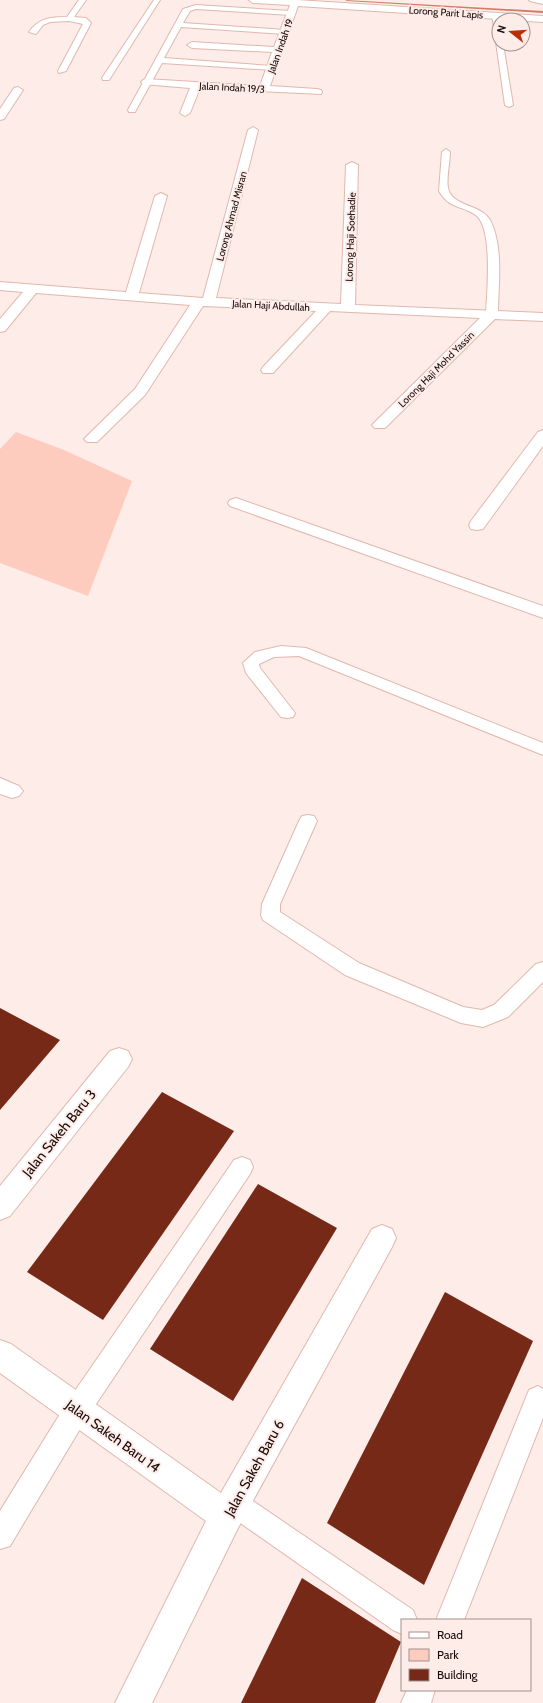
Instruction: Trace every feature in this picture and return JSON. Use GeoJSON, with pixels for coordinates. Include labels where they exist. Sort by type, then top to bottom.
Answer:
{"type":"FeatureCollection","features":[{"type":"Feature","properties":{"kind":"street","name":"Lorong Parit Lapis"},"geometry":{"type":"LineString","coordinates":[[254,0],[491,16]]}},
{"type":"Feature","properties":{"kind":"street","name":"Jalan Indah 19"},"geometry":{"type":"LineString","coordinates":[[264,89],[295,2]]}},
{"type":"Feature","properties":{"kind":"street","name":"Lorong Parit Lapis"},"geometry":{"type":"LineString","coordinates":[[531,18],[543,19]]}},
{"type":"Feature","properties":{"kind":"street"},"geometry":{"type":"LineString","coordinates":[[192,45],[278,50]]}},
{"type":"Feature","properties":{"kind":"street","name":"Jalan Indah 19/3"},"geometry":{"type":"LineString","coordinates":[[146,82],[317,92]]}},
{"type":"Feature","properties":{"kind":"street"},"geometry":{"type":"LineString","coordinates":[[185,113],[196,85]]}},
{"type":"Feature","properties":{"kind":"street"},"geometry":{"type":"LineString","coordinates":[[0,117],[3,107],[18,90]]}},
{"type":"Feature","properties":{"kind":"street","name":"Lorong Ahmad Misran"},"geometry":{"type":"LineString","coordinates":[[92,439],[140,392],[204,302],[253,130]]}},
{"type":"Feature","properties":{"kind":"street","name":"Lorong Haji Soehadie"},"geometry":{"type":"LineString","coordinates":[[348,308],[352,165]]}},
{"type":"Feature","properties":{"kind":"street"},"geometry":{"type":"LineString","coordinates":[[131,297],[161,196]]}},
{"type":"Feature","properties":{"kind":"street","name":"Jalan Haji Abdullah"},"geometry":{"type":"LineString","coordinates":[[0,286],[204,302],[543,317]]}},
{"type":"Feature","properties":{"kind":"street"},"geometry":{"type":"LineString","coordinates":[[0,328],[32,289]]}},
{"type":"Feature","properties":{"kind":"street"},"geometry":{"type":"LineString","coordinates":[[268,370],[327,307]]}},
{"type":"Feature","properties":{"kind":"street","name":"Lorong Haji Mohd Yassin"},"geometry":{"type":"LineString","coordinates":[[380,425],[492,314]]}},
{"type":"Feature","properties":{"kind":"street"},"geometry":{"type":"LineString","coordinates":[[477,525],[543,435]]}},
{"type":"Feature","properties":{"kind":"street"},"geometry":{"type":"LineString","coordinates":[[236,503],[543,612]]}},
{"type":"Feature","properties":{"kind":"street","name":"Jalan Sakeh Baru 3"},"geometry":{"type":"LineString","coordinates":[[0,1207],[119,1059]]}},
{"type":"Feature","properties":{"kind":"street","name":"Jalan Sakeh Baru 6"},"geometry":{"type":"LineString","coordinates":[[133,1703],[230,1510],[382,1238]]}},
{"type":"Feature","properties":{"kind":"street","name":"Jalan Sakeh Baru 14"},"geometry":{"type":"LineString","coordinates":[[0,1355],[77,1410],[230,1510]]}},
{"type":"Feature","properties":{"kind":"lane"},"geometry":{"type":"LineString","coordinates":[[69,19],[83,0]]}},
{"type":"Feature","properties":{"kind":"lane"},"geometry":{"type":"LineString","coordinates":[[106,78],[157,0]]}},
{"type":"Feature","properties":{"kind":"lane"},"geometry":{"type":"LineString","coordinates":[[532,0],[543,2]]}},
{"type":"Feature","properties":{"kind":"lane"},"geometry":{"type":"LineString","coordinates":[[132,110],[158,60],[187,9],[190,7],[291,13]]}},
{"type":"Feature","properties":{"kind":"lane"},"geometry":{"type":"LineString","coordinates":[[33,32],[38,24],[45,20],[69,19],[83,20],[87,23],[62,71]]}},
{"type":"Feature","properties":{"kind":"lane"},"geometry":{"type":"LineString","coordinates":[[178,25],[285,32]]}},
{"type":"Feature","properties":{"kind":"lane"},"geometry":{"type":"LineString","coordinates":[[500,52],[509,105]]}},
{"type":"Feature","properties":{"kind":"lane"},"geometry":{"type":"LineString","coordinates":[[158,60],[272,68]]}},
{"type":"Feature","properties":{"kind":"lane"},"geometry":{"type":"LineString","coordinates":[[446,152],[443,190],[449,199],[457,204],[479,212],[485,220],[492,239],[492,314]]}},
{"type":"Feature","properties":{"kind":"lane"},"geometry":{"type":"LineString","coordinates":[[287,713],[252,669],[251,663],[254,658],[264,654],[282,651],[301,651],[543,749]]}},
{"type":"Feature","properties":{"kind":"lane"},"geometry":{"type":"LineString","coordinates":[[308,821],[271,904],[270,915],[352,969],[461,1015],[484,1019],[501,1011],[543,970]]}},
{"type":"Feature","properties":{"kind":"lane"},"geometry":{"type":"LineString","coordinates":[[0,1536],[77,1410],[242,1167]]}},
{"type":"Feature","properties":{"kind":"lane"},"geometry":{"type":"LineString","coordinates":[[450,1619],[538,1399]]}},
{"type":"Feature","properties":{"kind":"lane"},"geometry":{"type":"LineString","coordinates":[[230,1510],[401,1619]]}},
{"type":"Feature","properties":{"kind":"lane"},"geometry":{"type":"LineString","coordinates":[[416,1703],[421,1691]]}},
{"type":"Feature","properties":{"kind":"green space"},"geometry":{"type":"Polygon","coordinates":[[[16,432],[64,450],[132,481],[88,596],[0,563],[0,449],[16,432]]]}},
{"type":"Feature","properties":{"kind":"building"},"geometry":{"type":"Polygon","coordinates":[[[0,1008],[60,1040],[0,1110],[0,1008]]]}},
{"type":"Feature","properties":{"kind":"building"},"geometry":{"type":"Polygon","coordinates":[[[162,1092],[234,1131],[103,1320],[27,1272],[162,1092]]]}},
{"type":"Feature","properties":{"kind":"building"},"geometry":{"type":"Polygon","coordinates":[[[258,1184],[337,1228],[233,1401],[150,1349],[258,1184]]]}},
{"type":"Feature","properties":{"kind":"building"},"geometry":{"type":"Polygon","coordinates":[[[445,1292],[533,1341],[424,1585],[327,1523],[445,1292]]]}},
{"type":"Feature","properties":{"kind":"building"},"geometry":{"type":"Polygon","coordinates":[[[302,1578],[401,1642],[375,1703],[241,1703],[302,1578]]]}},
{"type":"Feature","properties":{"kind":"waterway"},"geometry":{"type":"LineString","coordinates":[[347,0],[543,12]]}}]}
